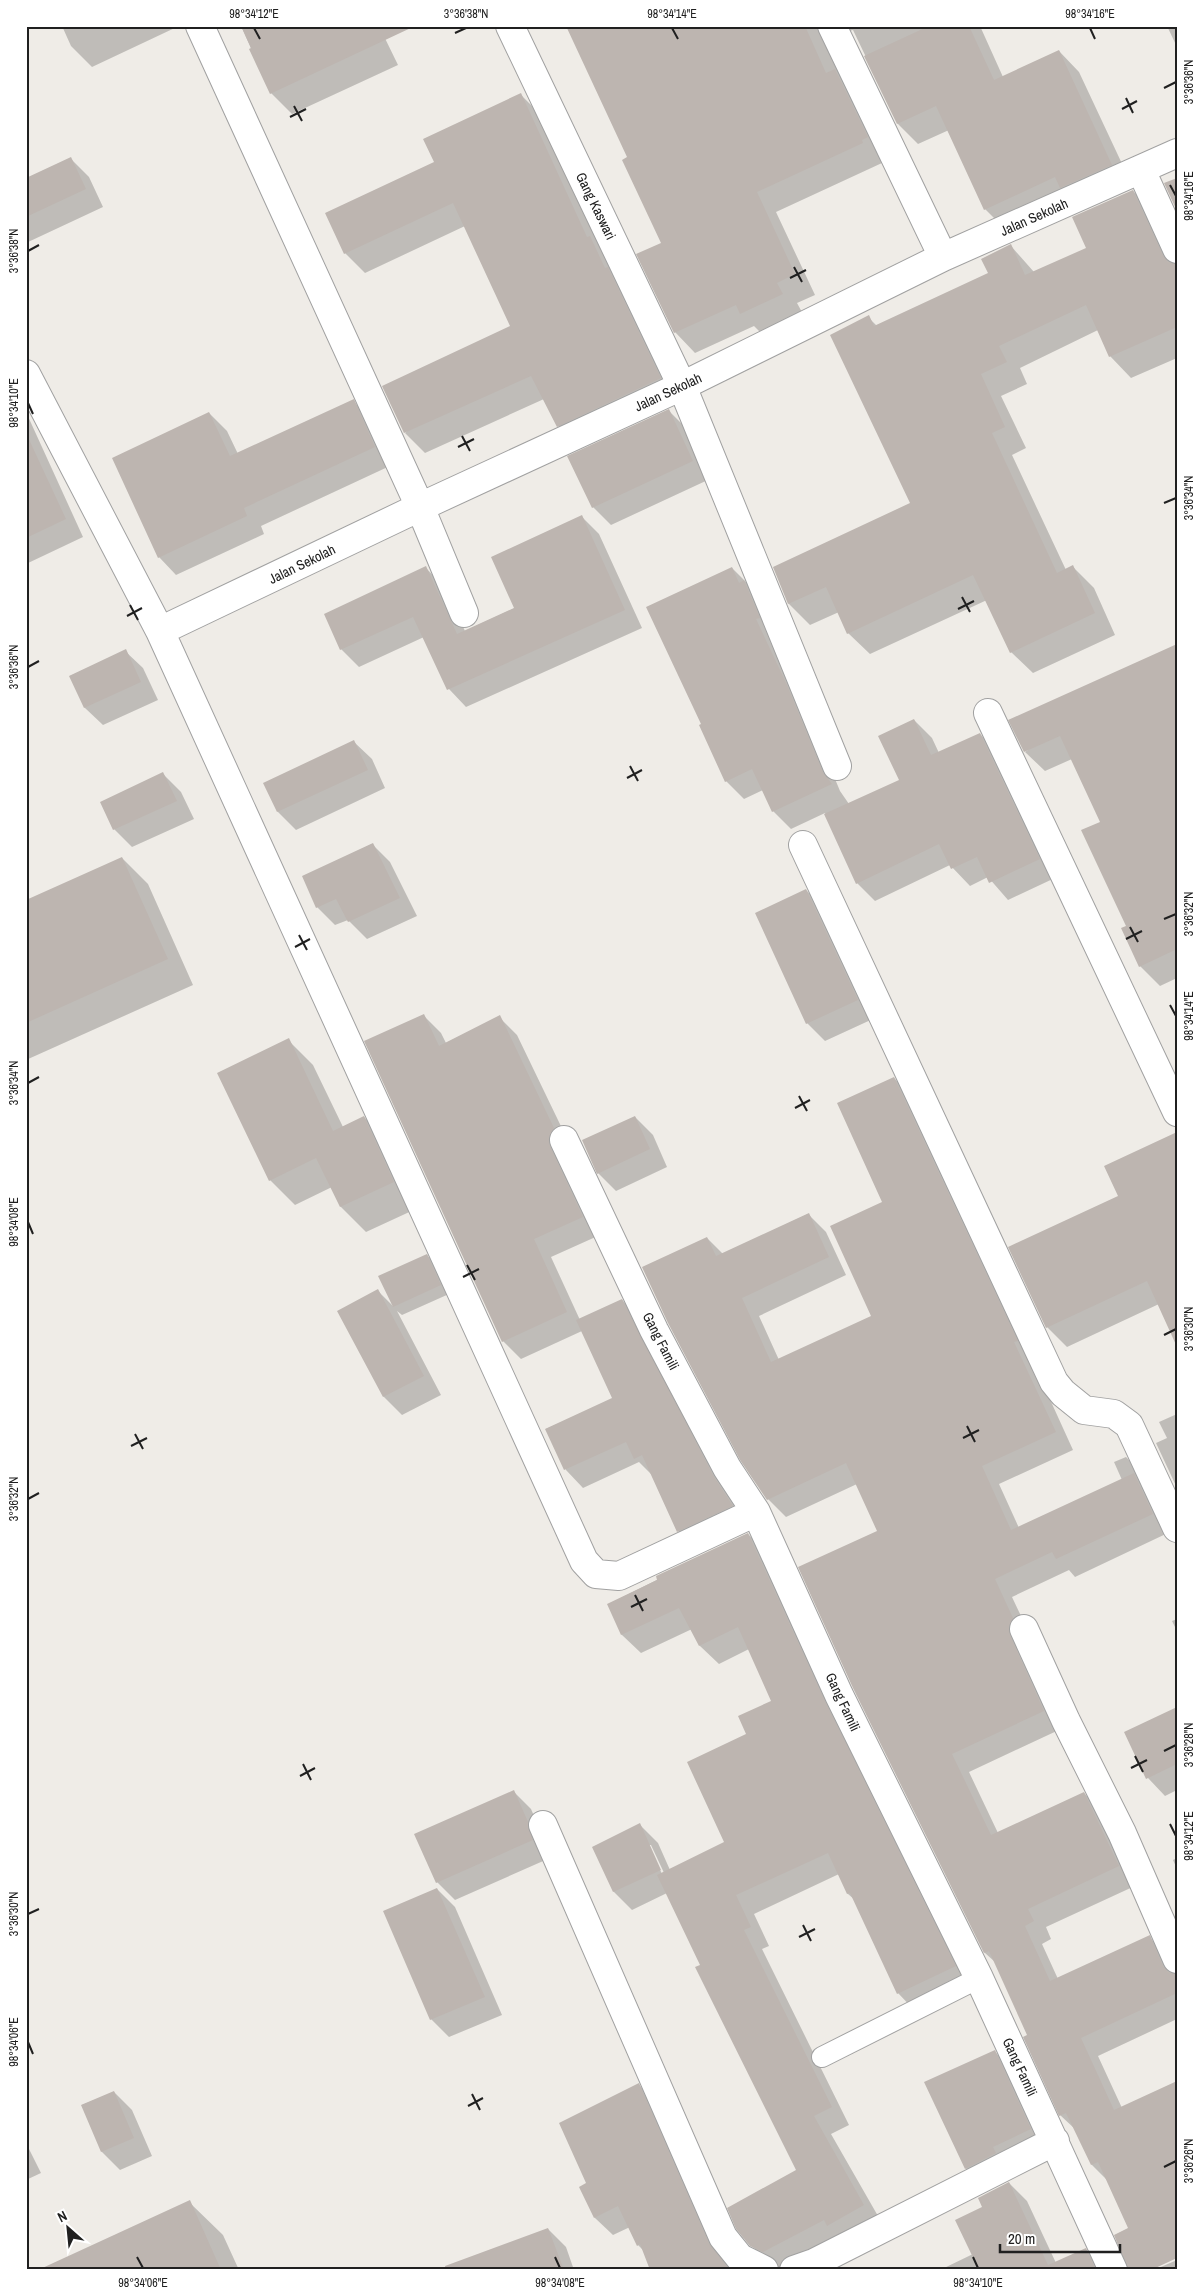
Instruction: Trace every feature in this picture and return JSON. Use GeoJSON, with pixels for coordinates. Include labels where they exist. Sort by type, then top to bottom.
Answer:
{"type":"FeatureCollection","features":[{"type":"Feature","properties":{"kind":"street"},"geometry":{"type":"LineString","coordinates":[[200,26],[420,506],[464,613]]}},
{"type":"Feature","properties":{"kind":"street","name":"Gang Kaswari"},"geometry":{"type":"LineString","coordinates":[[510,26],[682,386],[837,766]]}},
{"type":"Feature","properties":{"kind":"street"},"geometry":{"type":"LineString","coordinates":[[832,26],[943,257]]}},
{"type":"Feature","properties":{"kind":"street","name":"Jalan Sekolah"},"geometry":{"type":"LineString","coordinates":[[160,631],[420,506],[682,386],[943,257],[1177,153]]}},
{"type":"Feature","properties":{"kind":"street"},"geometry":{"type":"LineString","coordinates":[[1141,170],[1177,248]]}},
{"type":"Feature","properties":{"kind":"street"},"geometry":{"type":"LineString","coordinates":[[26,374],[160,631],[584,1561],[596,1574],[619,1576],[756,1512]]}},
{"type":"Feature","properties":{"kind":"street"},"geometry":{"type":"LineString","coordinates":[[988,712],[1177,1112]]}},
{"type":"Feature","properties":{"kind":"street"},"geometry":{"type":"LineString","coordinates":[[802,845],[1054,1382],[1062,1392],[1084,1410],[1114,1414],[1129,1425],[1177,1528]]}},
{"type":"Feature","properties":{"kind":"street","name":"Gang Famili"},"geometry":{"type":"LineString","coordinates":[[564,1140],[654,1330],[727,1468],[756,1512],[839,1695],[979,1978],[1113,2270]]}},
{"type":"Feature","properties":{"kind":"street"},"geometry":{"type":"LineString","coordinates":[[1024,1629],[1066,1721],[1122,1833],[1177,1959]]}},
{"type":"Feature","properties":{"kind":"street"},"geometry":{"type":"LineString","coordinates":[[544,1825],[723,2237],[740,2258],[764,2270]]}},
{"type":"Feature","properties":{"kind":"street"},"geometry":{"type":"LineString","coordinates":[[794,2270],[823,2259],[1055,2141]]}},
{"type":"Feature","properties":{"kind":"lane"},"geometry":{"type":"LineString","coordinates":[[822,2057],[979,1978]]}},
{"type":"Feature","properties":{"kind":"building"},"geometry":{"type":"Polygon","coordinates":[[[241,26],[415,26],[270,94],[249,49],[251,48],[241,26]]]}},
{"type":"Feature","properties":{"kind":"building"},"geometry":{"type":"Polygon","coordinates":[[[566,26],[805,26],[826,73],[835,69],[868,137],[862,140],[863,143],[757,192],[795,274],[777,283],[783,294],[740,314],[736,305],[674,333],[636,254],[661,243],[622,160],[627,157],[566,26]]]}},
{"type":"Feature","properties":{"kind":"building"},"geometry":{"type":"Polygon","coordinates":[[[929,26],[969,26],[994,80],[1059,50],[1112,165],[1060,188],[1055,177],[984,210],[936,106],[897,124],[864,56],[929,26]]]}},
{"type":"Feature","properties":{"kind":"building"},"geometry":{"type":"Polygon","coordinates":[[[521,93],[587,237],[590,236],[605,268],[608,267],[661,378],[557,427],[531,376],[404,433],[382,386],[510,326],[453,203],[344,254],[325,213],[434,162],[423,139],[521,93]]]}},
{"type":"Feature","properties":{"kind":"building"},"geometry":{"type":"Polygon","coordinates":[[[71,157],[86,189],[26,217],[26,178],[71,157]]]}},
{"type":"Feature","properties":{"kind":"building"},"geometry":{"type":"Polygon","coordinates":[[[1177,178],[1177,211],[1164,183],[1177,178]]]}},
{"type":"Feature","properties":{"kind":"building"},"geometry":{"type":"Polygon","coordinates":[[[1133,190],[1163,255],[1168,262],[1177,264],[1177,327],[1109,357],[1086,305],[999,346],[1007,362],[981,374],[1005,427],[992,433],[1057,573],[1073,565],[1095,613],[1010,653],[973,575],[847,634],[826,587],[788,604],[773,567],[910,503],[830,335],[869,315],[874,326],[988,273],[981,259],[1011,244],[1025,275],[1086,248],[1072,217],[1133,190]]]}},
{"type":"Feature","properties":{"kind":"building"},"geometry":{"type":"Polygon","coordinates":[[[354,399],[375,447],[244,508],[247,516],[158,558],[112,458],[209,412],[230,456],[354,399]]]}},
{"type":"Feature","properties":{"kind":"building"},"geometry":{"type":"Polygon","coordinates":[[[669,409],[693,461],[592,508],[567,456],[669,409]]]}},
{"type":"Feature","properties":{"kind":"building"},"geometry":{"type":"Polygon","coordinates":[[[26,433],[66,519],[26,538],[26,433]]]}},
{"type":"Feature","properties":{"kind":"building"},"geometry":{"type":"Polygon","coordinates":[[[582,515],[625,610],[447,690],[413,617],[340,650],[324,614],[426,566],[457,634],[514,608],[491,557],[582,515]]]}},
{"type":"Feature","properties":{"kind":"building"},"geometry":{"type":"Polygon","coordinates":[[[732,567],[739,583],[744,580],[760,618],[756,619],[787,685],[823,772],[832,784],[772,812],[752,769],[725,782],[699,725],[701,724],[646,607],[732,567]]]}},
{"type":"Feature","properties":{"kind":"building"},"geometry":{"type":"Polygon","coordinates":[[[1177,644],[1177,949],[1139,967],[1121,928],[1126,926],[1081,830],[1100,822],[1060,736],[1024,752],[1008,720],[1177,644]]]}},
{"type":"Feature","properties":{"kind":"building"},"geometry":{"type":"Polygon","coordinates":[[[126,649],[141,682],[84,708],[69,676],[126,649]]]}},
{"type":"Feature","properties":{"kind":"building"},"geometry":{"type":"Polygon","coordinates":[[[914,719],[931,755],[980,733],[1040,859],[989,883],[977,857],[951,869],[939,844],[856,884],[824,814],[899,780],[878,736],[914,719]]]}},
{"type":"Feature","properties":{"kind":"building"},"geometry":{"type":"Polygon","coordinates":[[[354,740],[368,770],[277,812],[263,783],[354,740]]]}},
{"type":"Feature","properties":{"kind":"building"},"geometry":{"type":"Polygon","coordinates":[[[163,772],[177,801],[113,830],[100,802],[163,772]]]}},
{"type":"Feature","properties":{"kind":"building"},"geometry":{"type":"Polygon","coordinates":[[[373,843],[400,898],[348,922],[336,899],[316,908],[302,876],[373,843]]]}},
{"type":"Feature","properties":{"kind":"building"},"geometry":{"type":"Polygon","coordinates":[[[122,857],[168,959],[26,1023],[26,900],[122,857]]]}},
{"type":"Feature","properties":{"kind":"building"},"geometry":{"type":"Polygon","coordinates":[[[806,889],[858,1000],[806,1024],[755,913],[806,889]]]}},
{"type":"Feature","properties":{"kind":"building"},"geometry":{"type":"Polygon","coordinates":[[[424,1014],[439,1046],[500,1015],[554,1128],[549,1138],[550,1146],[583,1217],[534,1239],[567,1312],[502,1342],[364,1041],[424,1014]]]}},
{"type":"Feature","properties":{"kind":"building"},"geometry":{"type":"Polygon","coordinates":[[[289,1038],[333,1131],[364,1116],[394,1182],[340,1207],[316,1158],[269,1181],[217,1073],[289,1038]]]}},
{"type":"Feature","properties":{"kind":"building"},"geometry":{"type":"Polygon","coordinates":[[[894,1077],[1018,1341],[1014,1342],[1056,1432],[982,1466],[1011,1530],[1134,1473],[1153,1514],[1056,1559],[1052,1552],[995,1579],[1013,1618],[1009,1627],[1010,1635],[1044,1711],[952,1754],[991,1835],[1084,1792],[1119,1866],[1028,1909],[1034,1921],[1025,1926],[1050,1981],[1150,1935],[1163,1966],[1168,1972],[1177,1974],[1177,1993],[1081,2038],[1114,2110],[1177,2081],[1177,2258],[1151,2270],[1128,2270],[1114,2235],[1128,2228],[1098,2162],[1091,2165],[1066,2113],[1059,2116],[1023,2037],[1027,2035],[989,1951],[984,1953],[853,1688],[798,1567],[877,1531],[846,1463],[767,1500],[740,1460],[668,1323],[642,1267],[707,1237],[716,1256],[809,1213],[829,1257],[742,1298],[771,1362],[871,1316],[830,1226],[882,1202],[837,1103],[894,1077]]]}},
{"type":"Feature","properties":{"kind":"building"},"geometry":{"type":"Polygon","coordinates":[[[635,1116],[650,1149],[597,1174],[582,1140],[635,1116]]]}},
{"type":"Feature","properties":{"kind":"building"},"geometry":{"type":"Polygon","coordinates":[[[1177,1132],[1177,1347],[1147,1281],[1046,1328],[1008,1247],[1118,1196],[1104,1166],[1177,1132]]]}},
{"type":"Feature","properties":{"kind":"building"},"geometry":{"type":"Polygon","coordinates":[[[427,1254],[441,1285],[393,1307],[378,1276],[427,1254]]]}},
{"type":"Feature","properties":{"kind":"building"},"geometry":{"type":"Polygon","coordinates":[[[378,1289],[424,1376],[383,1397],[337,1311],[378,1289]]]}},
{"type":"Feature","properties":{"kind":"building"},"geometry":{"type":"Polygon","coordinates":[[[622,1299],[713,1475],[733,1506],[677,1532],[642,1455],[634,1459],[626,1442],[564,1470],[545,1429],[612,1398],[576,1320],[622,1299]]]}},
{"type":"Feature","properties":{"kind":"building"},"geometry":{"type":"Polygon","coordinates":[[[748,1533],[825,1701],[956,1966],[897,1994],[850,1893],[847,1894],[828,1853],[736,1895],[751,1927],[744,1930],[832,2107],[814,2116],[864,2205],[827,2226],[824,2220],[763,2252],[750,2246],[736,2229],[727,2208],[796,2170],[695,1967],[700,1965],[657,1875],[724,1842],[687,1762],[746,1734],[738,1716],[771,1701],[738,1627],[699,1646],[679,1608],[621,1635],[607,1604],[657,1580],[656,1576],[748,1533]]]}},
{"type":"Feature","properties":{"kind":"building"},"geometry":{"type":"Polygon","coordinates":[[[1177,1707],[1177,1764],[1146,1779],[1124,1732],[1177,1707]]]}},
{"type":"Feature","properties":{"kind":"building"},"geometry":{"type":"Polygon","coordinates":[[[514,1790],[528,1822],[533,1840],[436,1883],[414,1834],[514,1790]]]}},
{"type":"Feature","properties":{"kind":"building"},"geometry":{"type":"Polygon","coordinates":[[[640,1823],[661,1870],[613,1892],[592,1847],[640,1823]]]}},
{"type":"Feature","properties":{"kind":"building"},"geometry":{"type":"Polygon","coordinates":[[[437,1888],[485,1997],[430,2020],[383,1911],[437,1888]]]}},
{"type":"Feature","properties":{"kind":"building"},"geometry":{"type":"Polygon","coordinates":[[[995,2050],[1031,2129],[993,2147],[996,2153],[965,2169],[924,2082],[995,2050]]]}},
{"type":"Feature","properties":{"kind":"building"},"geometry":{"type":"Polygon","coordinates":[[[639,2083],[709,2243],[730,2270],[650,2270],[640,2244],[637,2246],[618,2206],[594,2218],[579,2187],[586,2183],[559,2123],[639,2083]]]}},
{"type":"Feature","properties":{"kind":"building"},"geometry":{"type":"Polygon","coordinates":[[[114,2091],[134,2138],[101,2152],[81,2105],[114,2091]]]}},
{"type":"Feature","properties":{"kind":"building"},"geometry":{"type":"Polygon","coordinates":[[[1009,2182],[1048,2265],[1086,2248],[1096,2270],[979,2270],[955,2220],[982,2207],[978,2198],[1009,2182]]]}},
{"type":"Feature","properties":{"kind":"building"},"geometry":{"type":"Polygon","coordinates":[[[190,2200],[221,2270],[38,2270],[190,2200]]]}},
{"type":"Feature","properties":{"kind":"building"},"geometry":{"type":"Polygon","coordinates":[[[548,2228],[564,2270],[446,2270],[445,2266],[548,2228]]]}}]}
